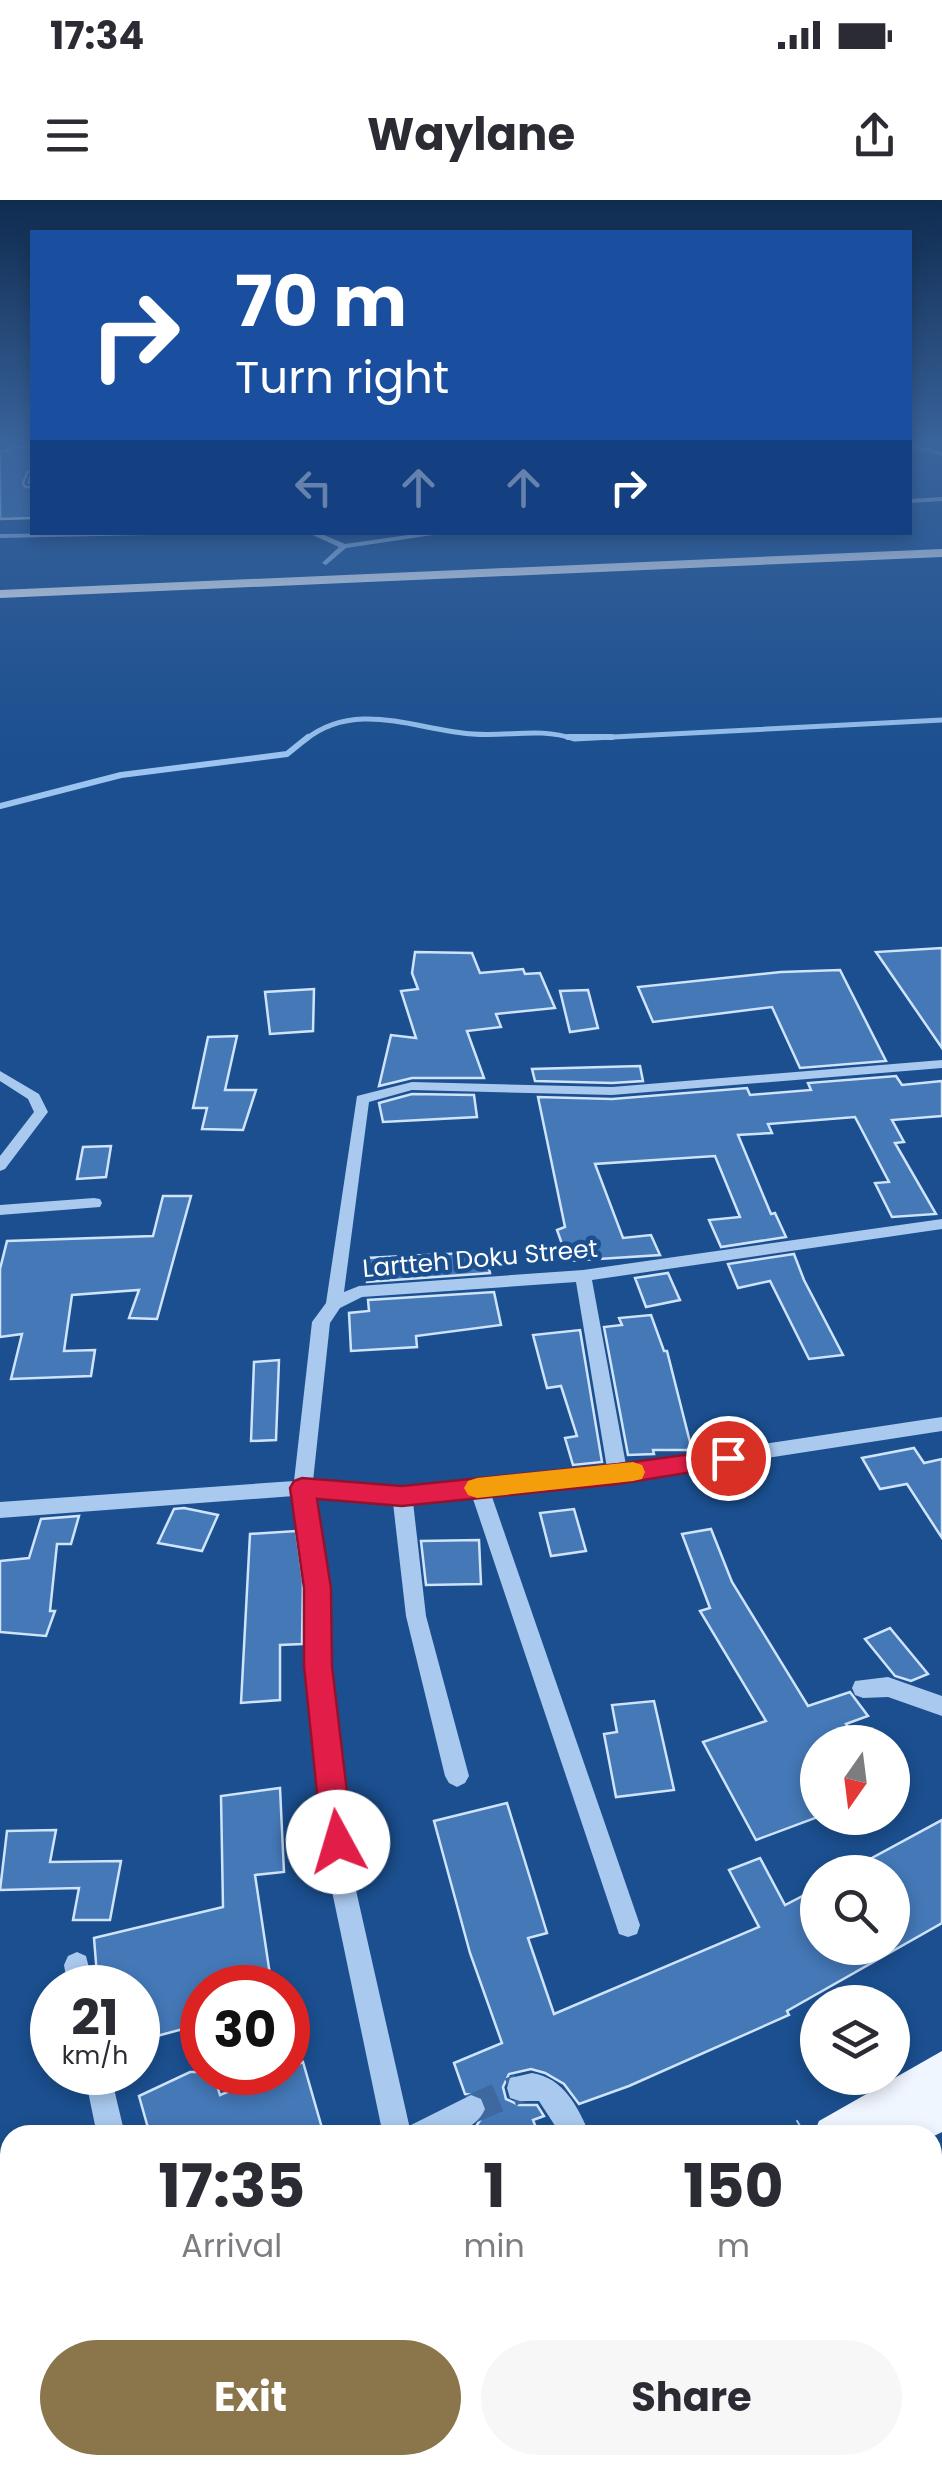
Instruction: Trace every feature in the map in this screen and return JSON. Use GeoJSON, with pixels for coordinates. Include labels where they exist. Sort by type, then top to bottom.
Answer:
{"type":"FeatureCollection","features":[{"type":"Feature","properties":{"kind":"highway"},"geometry":{"type":"LineString","coordinates":[[0,594],[942,552]]}},
{"type":"Feature","properties":{"kind":"highway"},"geometry":{"type":"LineString","coordinates":[[307,564],[345,562]]}},
{"type":"Feature","properties":{"kind":"main road"},"geometry":{"type":"LineString","coordinates":[[850,2125],[942,2070]]}},
{"type":"Feature","properties":{"kind":"main road"},"geometry":{"type":"LineString","coordinates":[[916,2125],[942,2110]]}},
{"type":"Feature","properties":{"kind":"street"},"geometry":{"type":"LineString","coordinates":[[326,563],[341,549]]}},
{"type":"Feature","properties":{"kind":"street"},"geometry":{"type":"LineString","coordinates":[[334,1304],[362,1098],[412,1086],[612,1091],[942,1064]]}},
{"type":"Feature","properties":{"kind":"street"},"geometry":{"type":"LineString","coordinates":[[0,1075],[34,1097],[40,1112],[0,1166]]}},
{"type":"Feature","properties":{"kind":"street"},"geometry":{"type":"LineString","coordinates":[[0,1210],[94,1203]]}},
{"type":"Feature","properties":{"kind":"street","name":"Lartteh Doku Street"},"geometry":{"type":"LineString","coordinates":[[395,2125],[341,1878],[318,1666],[318,1588],[302,1488],[322,1322],[334,1304],[359,1292],[583,1276],[942,1224]]}},
{"type":"Feature","properties":{"kind":"street"},"geometry":{"type":"LineString","coordinates":[[583,1276],[618,1474]]}},
{"type":"Feature","properties":{"kind":"street"},"geometry":{"type":"LineString","coordinates":[[0,1510],[302,1488],[402,1496],[618,1474],[942,1424]]}},
{"type":"Feature","properties":{"kind":"street"},"geometry":{"type":"LineString","coordinates":[[479,1488],[628,1924]]}},
{"type":"Feature","properties":{"kind":"street"},"geometry":{"type":"LineString","coordinates":[[402,1496],[416,1616],[457,1776]]}},
{"type":"Feature","properties":{"kind":"street"},"geometry":{"type":"LineString","coordinates":[[863,1688],[888,1687],[942,1706]]}},
{"type":"Feature","properties":{"kind":"street"},"geometry":{"type":"LineString","coordinates":[[520,2088],[535,2084],[545,2087],[570,2125]]}},
{"type":"Feature","properties":{"kind":"street"},"geometry":{"type":"LineString","coordinates":[[103,2095],[109,2125]]}},
{"type":"Feature","properties":{"kind":"street"},"geometry":{"type":"LineString","coordinates":[[440,2125],[471,2109]]}},
{"type":"Feature","properties":{"kind":"building"},"geometry":{"type":"Polygon","coordinates":[[[942,948],[942,1048],[876,952],[942,948]]]}},
{"type":"Feature","properties":{"kind":"building"},"geometry":{"type":"Polygon","coordinates":[[[415,952],[472,953],[480,973],[523,969],[525,974],[540,973],[555,1008],[496,1014],[501,1027],[467,1031],[484,1078],[412,1078],[379,1086],[391,1035],[416,1038],[401,991],[418,989],[412,973],[415,952]]]}},
{"type":"Feature","properties":{"kind":"building"},"geometry":{"type":"Polygon","coordinates":[[[840,970],[886,1061],[800,1068],[772,1007],[653,1022],[638,987],[781,972],[840,970]]]}},
{"type":"Feature","properties":{"kind":"building"},"geometry":{"type":"Polygon","coordinates":[[[314,989],[313,1031],[270,1034],[265,992],[314,989]]]}},
{"type":"Feature","properties":{"kind":"building"},"geometry":{"type":"Polygon","coordinates":[[[588,990],[598,1028],[570,1032],[560,991],[588,990]]]}},
{"type":"Feature","properties":{"kind":"building"},"geometry":{"type":"Polygon","coordinates":[[[237,1036],[225,1090],[256,1090],[243,1130],[202,1129],[207,1108],[193,1108],[208,1037],[237,1036]]]}},
{"type":"Feature","properties":{"kind":"building"},"geometry":{"type":"Polygon","coordinates":[[[640,1066],[643,1081],[612,1083],[535,1081],[532,1069],[640,1066]]]}},
{"type":"Feature","properties":{"kind":"building"},"geometry":{"type":"Polygon","coordinates":[[[896,1076],[902,1085],[942,1081],[942,1116],[892,1120],[904,1142],[895,1143],[936,1214],[892,1217],[875,1183],[889,1182],[855,1117],[768,1124],[772,1133],[738,1135],[771,1214],[775,1213],[786,1237],[721,1247],[709,1220],[740,1217],[715,1156],[595,1164],[623,1238],[651,1235],[660,1255],[568,1261],[557,1230],[565,1227],[538,1097],[612,1099],[747,1088],[750,1095],[811,1090],[808,1083],[896,1076]]]}},
{"type":"Feature","properties":{"kind":"building"},"geometry":{"type":"Polygon","coordinates":[[[412,1094],[474,1095],[477,1117],[383,1122],[379,1103],[412,1094]]]}},
{"type":"Feature","properties":{"kind":"building"},"geometry":{"type":"Polygon","coordinates":[[[111,1146],[106,1177],[77,1179],[83,1147],[111,1146]]]}},
{"type":"Feature","properties":{"kind":"building"},"geometry":{"type":"Polygon","coordinates":[[[163,1196],[191,1196],[157,1319],[129,1318],[139,1290],[72,1295],[64,1351],[95,1350],[91,1376],[11,1379],[22,1334],[0,1337],[0,1269],[7,1241],[153,1236],[163,1196]]]}},
{"type":"Feature","properties":{"kind":"building"},"geometry":{"type":"Polygon","coordinates":[[[486,1252],[490,1273],[367,1282],[366,1258],[486,1252]]]}},
{"type":"Feature","properties":{"kind":"building"},"geometry":{"type":"Polygon","coordinates":[[[794,1254],[843,1355],[809,1359],[770,1281],[738,1288],[728,1264],[794,1254]]]}},
{"type":"Feature","properties":{"kind":"building"},"geometry":{"type":"Polygon","coordinates":[[[668,1273],[680,1300],[646,1307],[635,1278],[668,1273]]]}},
{"type":"Feature","properties":{"kind":"building"},"geometry":{"type":"Polygon","coordinates":[[[494,1292],[501,1325],[416,1336],[417,1347],[351,1351],[349,1313],[369,1311],[368,1300],[494,1292]]]}},
{"type":"Feature","properties":{"kind":"building"},"geometry":{"type":"Polygon","coordinates":[[[651,1315],[667,1351],[692,1450],[653,1450],[654,1454],[628,1455],[604,1327],[622,1325],[619,1318],[651,1315]]]}},
{"type":"Feature","properties":{"kind":"building"},"geometry":{"type":"Polygon","coordinates":[[[580,1330],[602,1462],[573,1465],[565,1438],[577,1436],[561,1386],[547,1388],[533,1335],[580,1330]]]}},
{"type":"Feature","properties":{"kind":"building"},"geometry":{"type":"Polygon","coordinates":[[[279,1360],[276,1440],[251,1441],[254,1362],[279,1360]]]}},
{"type":"Feature","properties":{"kind":"building"},"geometry":{"type":"Polygon","coordinates":[[[914,1448],[924,1463],[942,1459],[942,1538],[907,1484],[880,1489],[862,1458],[914,1448]]]}},
{"type":"Feature","properties":{"kind":"building"},"geometry":{"type":"Polygon","coordinates":[[[174,1509],[218,1515],[202,1551],[158,1543],[174,1509]]]}},
{"type":"Feature","properties":{"kind":"building"},"geometry":{"type":"Polygon","coordinates":[[[574,1509],[586,1551],[551,1556],[540,1513],[574,1509]]]}},
{"type":"Feature","properties":{"kind":"building"},"geometry":{"type":"Polygon","coordinates":[[[79,1516],[71,1544],[57,1544],[50,1611],[55,1611],[46,1636],[0,1632],[0,1561],[29,1558],[41,1519],[79,1516]]]}},
{"type":"Feature","properties":{"kind":"building"},"geometry":{"type":"Polygon","coordinates":[[[711,1529],[732,1582],[808,1706],[850,1692],[868,1716],[847,1725],[800,1725],[800,1824],[756,1840],[703,1742],[766,1721],[700,1611],[710,1608],[682,1534],[711,1529]]]}},
{"type":"Feature","properties":{"kind":"building"},"geometry":{"type":"Polygon","coordinates":[[[296,1531],[303,1581],[302,1644],[280,1645],[280,1700],[241,1703],[250,1534],[296,1531]]]}},
{"type":"Feature","properties":{"kind":"building"},"geometry":{"type":"Polygon","coordinates":[[[479,1540],[481,1584],[426,1585],[421,1541],[479,1540]]]}},
{"type":"Feature","properties":{"kind":"building"},"geometry":{"type":"Polygon","coordinates":[[[890,1628],[928,1674],[911,1681],[895,1676],[865,1639],[890,1628]]]}},
{"type":"Feature","properties":{"kind":"building"},"geometry":{"type":"Polygon","coordinates":[[[654,1701],[674,1790],[616,1797],[604,1734],[617,1732],[612,1705],[654,1701]]]}},
{"type":"Feature","properties":{"kind":"building"},"geometry":{"type":"Polygon","coordinates":[[[280,1788],[284,1872],[255,1875],[269,1965],[180,1965],[180,2030],[160,2035],[160,1965],[96,1965],[94,1938],[223,1907],[221,1796],[280,1788]]]}},
{"type":"Feature","properties":{"kind":"building"},"geometry":{"type":"Polygon","coordinates":[[[507,1803],[547,1933],[528,1938],[554,2014],[759,1927],[729,1870],[760,1858],[785,1905],[800,1897],[800,1965],[868,1965],[833,1985],[800,1985],[800,2004],[787,2011],[789,2015],[579,2104],[564,2084],[545,2073],[531,2069],[509,2074],[503,2087],[506,2099],[519,2105],[537,2105],[544,2116],[533,2120],[535,2125],[477,2125],[488,2108],[482,2096],[465,2094],[454,2063],[502,2043],[470,1953],[434,1821],[507,1803]]]}},
{"type":"Feature","properties":{"kind":"building"},"geometry":{"type":"Polygon","coordinates":[[[942,1820],[942,1923],[910,1941],[910,1855],[877,1855],[942,1820]]]}},
{"type":"Feature","properties":{"kind":"building"},"geometry":{"type":"Polygon","coordinates":[[[56,1830],[50,1862],[121,1861],[110,1920],[73,1920],[79,1888],[0,1890],[7,1831],[56,1830]]]}},
{"type":"Feature","properties":{"kind":"building"},"geometry":{"type":"Polygon","coordinates":[[[180,2077],[180,2095],[310,2095],[310,2086],[321,2125],[147,2125],[139,2096],[160,2095],[160,2086],[180,2077]]]}},
{"type":"Feature","properties":{"kind":"waterway"},"geometry":{"type":"LineString","coordinates":[[305,740],[345,721],[366,719],[473,734],[536,733],[574,739],[942,720]]}},
{"type":"Feature","properties":{"kind":"waterway"},"geometry":{"type":"LineString","coordinates":[[0,806],[121,775],[287,754],[308,737]]}},
{"type":"Feature","properties":{"kind":"waterway"},"geometry":{"type":"LineString","coordinates":[[568,737],[612,737]]}},
{"type":"Feature","properties":{"kind":"tunnel"},"geometry":{"type":"LineString","coordinates":[[471,2109],[520,2088]]}},
{"type":"Feature","properties":{"kind":"slow traffic"},"geometry":{"type":"LineString","coordinates":[[477,1488],[633,1472]]}},
{"type":"Feature","properties":{"kind":"route"},"geometry":{"type":"LineString","coordinates":[[338,1842],[318,1666],[318,1588],[302,1488],[402,1496],[618,1474],[728,1458]]}}]}
